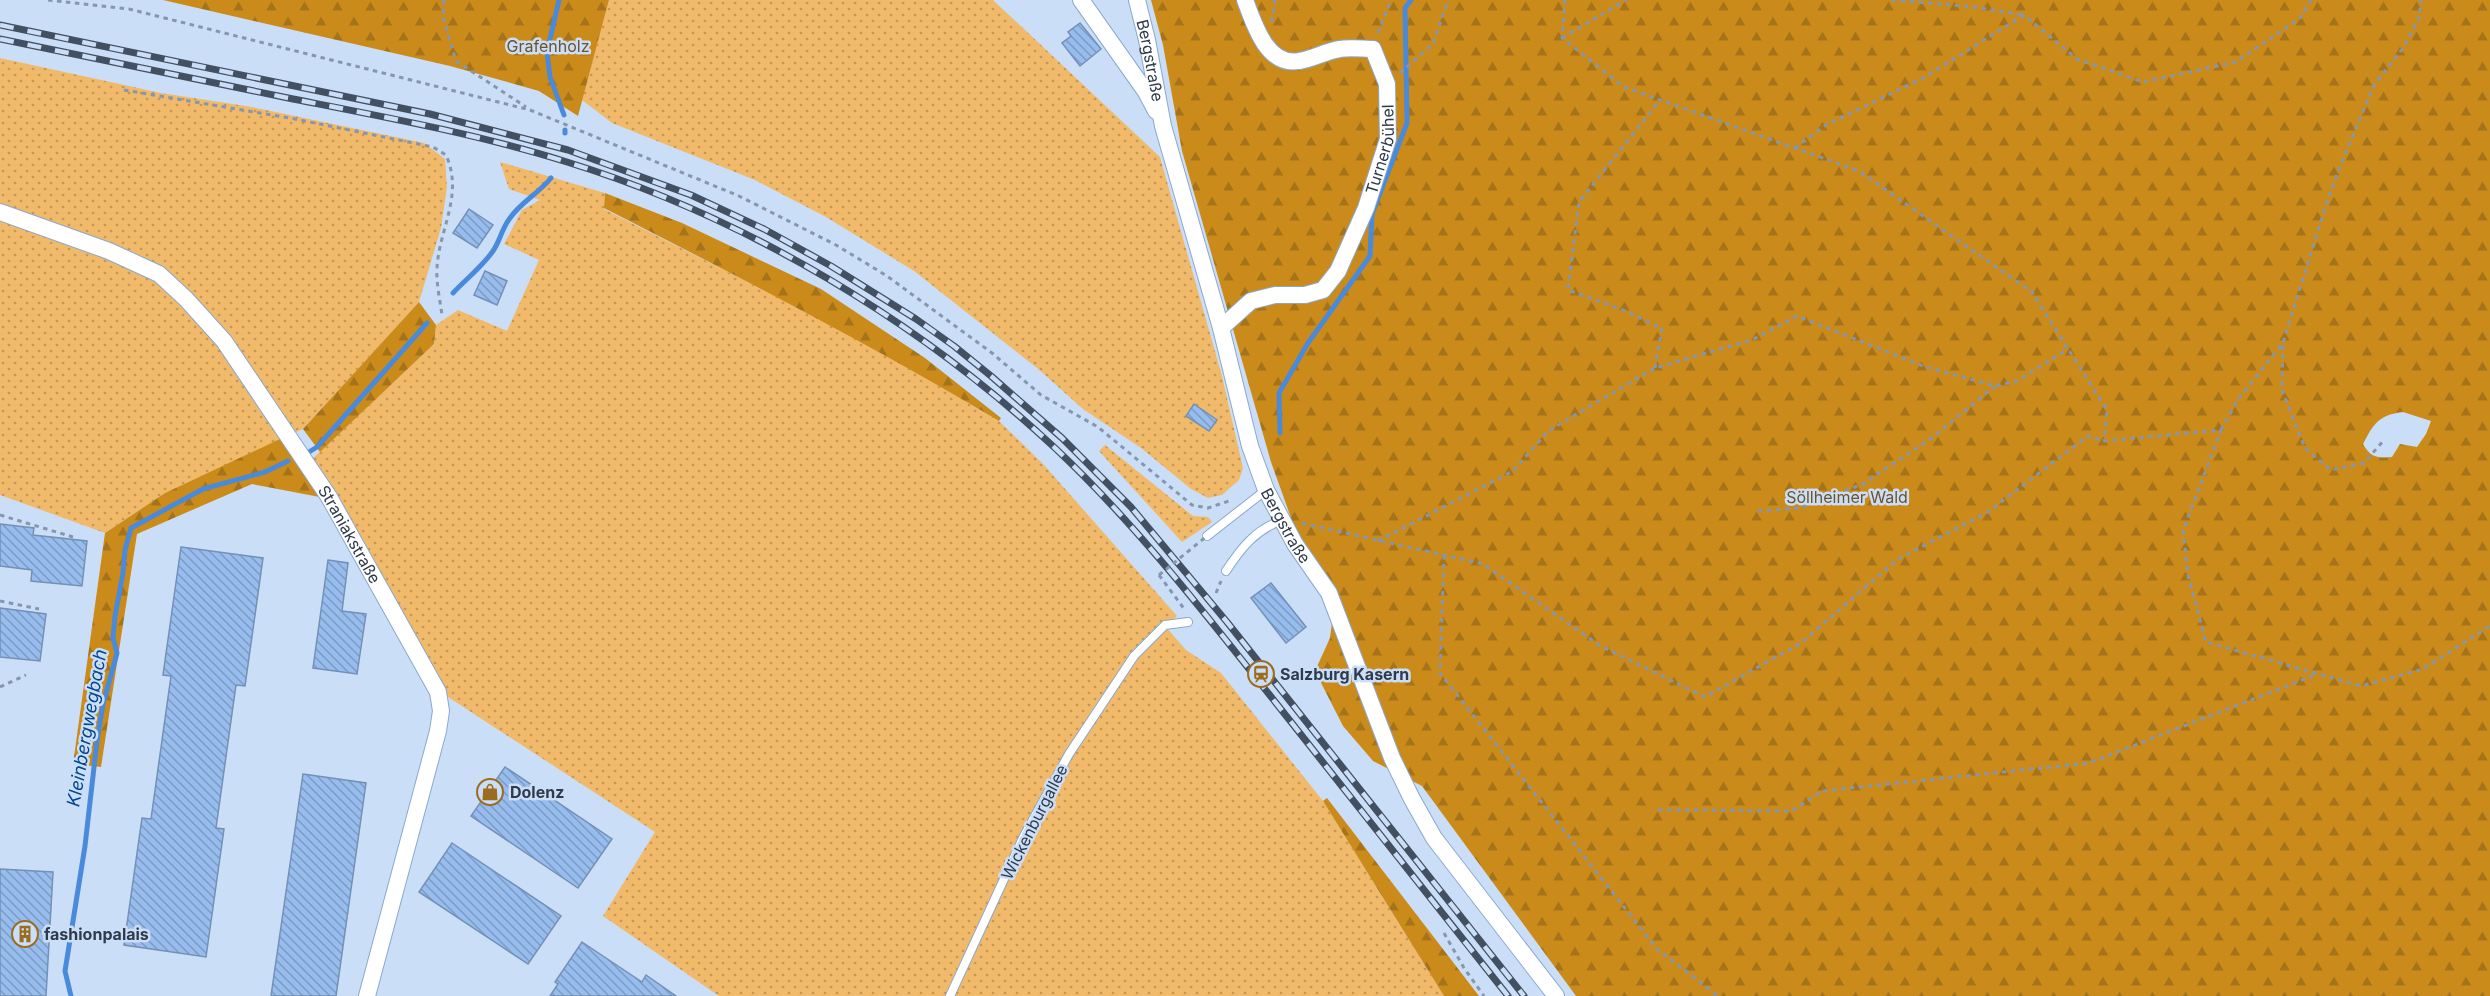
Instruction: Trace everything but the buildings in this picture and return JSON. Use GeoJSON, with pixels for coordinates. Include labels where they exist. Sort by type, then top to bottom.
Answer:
{"type":"FeatureCollection","features":[{"type":"Feature","properties":{"kind":"street"},"geometry":{"type":"LineString","coordinates":[[1080,0],[1146,92],[1163,126]]}},
{"type":"Feature","properties":{"kind":"street","name":"Bergstraße"},"geometry":{"type":"LineString","coordinates":[[1137,0],[1163,126],[1221,328],[1250,446],[1266,490],[1295,544],[1329,593],[1392,758],[1434,838],[1556,996]]}},
{"type":"Feature","properties":{"kind":"street"},"geometry":{"type":"LineString","coordinates":[[1245,0],[1268,50],[1281,59],[1297,62],[1342,48],[1373,49]]}},
{"type":"Feature","properties":{"kind":"street","name":"Turnerbühel"},"geometry":{"type":"LineString","coordinates":[[1221,328],[1251,301],[1275,295],[1305,295],[1323,290],[1338,271],[1366,208],[1388,139],[1387,84],[1373,49]]}},
{"type":"Feature","properties":{"kind":"street","name":"Straniakstraße"},"geometry":{"type":"LineString","coordinates":[[0,212],[109,251],[159,274],[186,299],[224,341],[329,497],[438,692],[441,711],[438,731],[367,996]]}},
{"type":"Feature","properties":{"kind":"lane"},"geometry":{"type":"LineString","coordinates":[[1208,536],[1266,490]]}},
{"type":"Feature","properties":{"kind":"lane"},"geometry":{"type":"LineString","coordinates":[[1226,571],[1251,537],[1283,520]]}},
{"type":"Feature","properties":{"kind":"lane","name":"Wickenburgallee"},"geometry":{"type":"LineString","coordinates":[[950,996],[1023,838],[1069,754],[1134,656],[1165,625],[1188,618]]}},
{"type":"Feature","properties":{"kind":"path"},"geometry":{"type":"LineString","coordinates":[[48,0],[129,9],[530,110],[740,196],[836,245],[931,307],[992,353],[1041,395],[1098,427],[1192,505],[1208,508],[1229,501]]}},
{"type":"Feature","properties":{"kind":"path"},"geometry":{"type":"LineString","coordinates":[[444,0],[443,17],[456,61],[530,110]]}},
{"type":"Feature","properties":{"kind":"path"},"geometry":{"type":"LineString","coordinates":[[1373,49],[1391,0]]}},
{"type":"Feature","properties":{"kind":"path"},"geometry":{"type":"LineString","coordinates":[[1387,84],[1433,44],[1448,0]]}},
{"type":"Feature","properties":{"kind":"path"},"geometry":{"type":"LineString","coordinates":[[1562,38],[1565,0]]}},
{"type":"Feature","properties":{"kind":"path"},"geometry":{"type":"LineString","coordinates":[[1562,38],[1626,0]]}},
{"type":"Feature","properties":{"kind":"path"},"geometry":{"type":"LineString","coordinates":[[1893,0],[1974,7],[2024,15],[2077,59],[2143,82],[2236,62],[2300,18],[2311,0]]}},
{"type":"Feature","properties":{"kind":"path"},"geometry":{"type":"LineString","coordinates":[[2384,440],[2364,463],[2331,471],[2305,448],[2282,390],[2283,343],[2326,205],[2342,164],[2374,85],[2404,47],[2419,18],[2421,0]]}},
{"type":"Feature","properties":{"kind":"path"},"geometry":{"type":"LineString","coordinates":[[1795,148],[1826,125],[1925,77],[2024,15]]}},
{"type":"Feature","properties":{"kind":"path"},"geometry":{"type":"LineString","coordinates":[[1562,38],[1624,87],[1859,171],[2032,292],[2107,410],[2104,441]]}},
{"type":"Feature","properties":{"kind":"path"},"geometry":{"type":"LineString","coordinates":[[124,90],[290,118],[433,147],[446,155],[453,180],[449,218],[437,268],[442,315]]}},
{"type":"Feature","properties":{"kind":"path"},"geometry":{"type":"LineString","coordinates":[[1655,368],[1662,328],[1623,310],[1568,290],[1579,202],[1660,100]]}},
{"type":"Feature","properties":{"kind":"path"},"geometry":{"type":"LineString","coordinates":[[1378,541],[1514,471],[1548,431],[1655,368],[1752,340],[1797,316],[1923,366],[1995,386]]}},
{"type":"Feature","properties":{"kind":"path"},"geometry":{"type":"LineString","coordinates":[[2283,343],[2239,398],[2221,430],[2183,531],[2188,575],[2206,642],[2361,686],[2423,669],[2490,626]]}},
{"type":"Feature","properties":{"kind":"path"},"geometry":{"type":"LineString","coordinates":[[1758,511],[1800,508],[1863,484],[1933,437],[1995,386],[2017,381],[2068,348]]}},
{"type":"Feature","properties":{"kind":"path"},"geometry":{"type":"LineString","coordinates":[[1283,520],[1483,564],[1599,645],[1705,697],[1801,643],[1898,559],[1988,512],[2088,436],[2104,441],[2221,430]]}},
{"type":"Feature","properties":{"kind":"path"},"geometry":{"type":"LineString","coordinates":[[0,515],[73,537]]}},
{"type":"Feature","properties":{"kind":"path"},"geometry":{"type":"LineString","coordinates":[[1188,618],[1159,575],[1208,536]]}},
{"type":"Feature","properties":{"kind":"path"},"geometry":{"type":"LineString","coordinates":[[1444,555],[1440,673],[1657,950],[1718,996]]}},
{"type":"Feature","properties":{"kind":"path"},"geometry":{"type":"LineString","coordinates":[[0,601],[39,609]]}},
{"type":"Feature","properties":{"kind":"path"},"geometry":{"type":"LineString","coordinates":[[1658,810],[1792,811],[1822,790],[2089,763],[2317,674]]}},
{"type":"Feature","properties":{"kind":"path"},"geometry":{"type":"LineString","coordinates":[[0,687],[26,675]]}},
{"type":"Feature","properties":{"kind":"path"},"geometry":{"type":"LineString","coordinates":[[1444,933],[1464,968],[1484,996]]}},
{"type":"Feature","properties":{"kind":"shaded area"},"geometry":{"type":"Polygon","coordinates":[[[609,0],[993,0],[1160,157],[1222,376],[1243,468],[1239,480],[1222,495],[1208,498],[1191,489],[1141,448],[1083,409],[1037,368],[914,271],[826,217],[755,180],[612,123],[582,100],[609,0]]]}},
{"type":"Feature","properties":{"kind":"shaded area"},"geometry":{"type":"Polygon","coordinates":[[[0,58],[161,93],[252,107],[424,143],[445,159],[447,187],[441,228],[419,302],[303,429],[165,493],[105,533],[0,495],[0,58]]]}},
{"type":"Feature","properties":{"kind":"shaded area"},"geometry":{"type":"Polygon","coordinates":[[[500,162],[605,193],[604,209],[805,311],[999,421],[1044,465],[1177,616],[1166,627],[1186,650],[1221,673],[1323,801],[1444,996],[719,996],[603,916],[655,832],[445,695],[310,461],[434,344],[436,325],[458,310],[507,331],[539,260],[504,244],[522,210],[540,200],[509,189],[500,162]]]}},
{"type":"Feature","properties":{"kind":"shaded area"},"geometry":{"type":"Polygon","coordinates":[[[1105,445],[1193,516],[1208,517],[1212,522],[1182,542],[1099,451],[1105,445]]]}},
{"type":"Feature","properties":{"kind":"green space","name":"Grafenholz"},"geometry":{"type":"Polygon","coordinates":[[[163,0],[609,0],[578,116],[539,91],[450,66],[163,0]]]}},
{"type":"Feature","properties":{"kind":"green space","name":"Söllheimer Wald"},"geometry":{"type":"Polygon","coordinates":[[[1151,0],[2490,0],[2490,996],[1576,996],[1422,786],[1373,761],[1343,726],[1315,671],[1330,638],[1336,591],[1295,529],[1271,462],[1182,151],[1163,45],[1151,0]],[[2403,412],[2388,415],[2374,425],[2363,444],[2375,456],[2392,457],[2400,444],[2417,447],[2431,421],[2403,412]]]}},
{"type":"Feature","properties":{"kind":"green space"},"geometry":{"type":"Polygon","coordinates":[[[605,193],[682,223],[821,289],[925,358],[1001,418],[999,421],[852,338],[604,208],[605,193]]]}},
{"type":"Feature","properties":{"kind":"green space"},"geometry":{"type":"Polygon","coordinates":[[[419,302],[436,325],[434,344],[320,452],[303,429],[419,302]]]}},
{"type":"Feature","properties":{"kind":"green space"},"geometry":{"type":"Polygon","coordinates":[[[280,439],[325,498],[252,484],[137,534],[101,767],[73,764],[105,533],[165,493],[280,439]]]}},
{"type":"Feature","properties":{"kind":"green space"},"geometry":{"type":"Polygon","coordinates":[[[1327,798],[1479,996],[1444,996],[1323,801],[1327,798]]]}},
{"type":"Feature","properties":{"kind":"waterway","name":"Kleinbergwegbach"},"geometry":{"type":"LineString","coordinates":[[559,0],[547,52],[550,77],[564,115]]}},
{"type":"Feature","properties":{"kind":"waterway"},"geometry":{"type":"LineString","coordinates":[[1280,433],[1279,393],[1308,343],[1370,256],[1372,214],[1407,123],[1405,8],[1411,0]]}},
{"type":"Feature","properties":{"kind":"waterway","name":"Kleinbergwegbach"},"geometry":{"type":"LineString","coordinates":[[453,293],[489,257],[514,212],[551,178]]}},
{"type":"Feature","properties":{"kind":"waterway","name":"Kleinbergwegbach"},"geometry":{"type":"LineString","coordinates":[[309,452],[317,447],[427,323]]}},
{"type":"Feature","properties":{"kind":"waterway","name":"Kleinbergwegbach"},"geometry":{"type":"LineString","coordinates":[[71,996],[65,971],[85,846],[103,704],[117,653],[113,638],[115,616],[125,550],[131,528],[203,489],[265,472],[288,461]]}},
{"type":"Feature","properties":{"kind":"railway"},"geometry":{"type":"LineString","coordinates":[[0,25],[430,114],[568,150],[691,195],[764,229],[831,266],[916,319],[991,376],[1062,438],[1131,507],[1227,622],[1524,996]]}},
{"type":"Feature","properties":{"kind":"railway"},"geometry":{"type":"LineString","coordinates":[[0,39],[431,127],[567,162],[633,185],[699,212],[764,243],[888,316],[946,357],[1055,448],[1143,539],[1508,996]]}},
{"type":"Feature","properties":{"kind":"place","name":"Salzburg Kasern"},"geometry":{"type":"Point","coordinates":[1261,674]}},
{"type":"Feature","properties":{"kind":"place","name":"Dolenz"},"geometry":{"type":"Point","coordinates":[490,792]}},
{"type":"Feature","properties":{"kind":"place","name":"fashionpalais"},"geometry":{"type":"Point","coordinates":[25,934]}}]}
